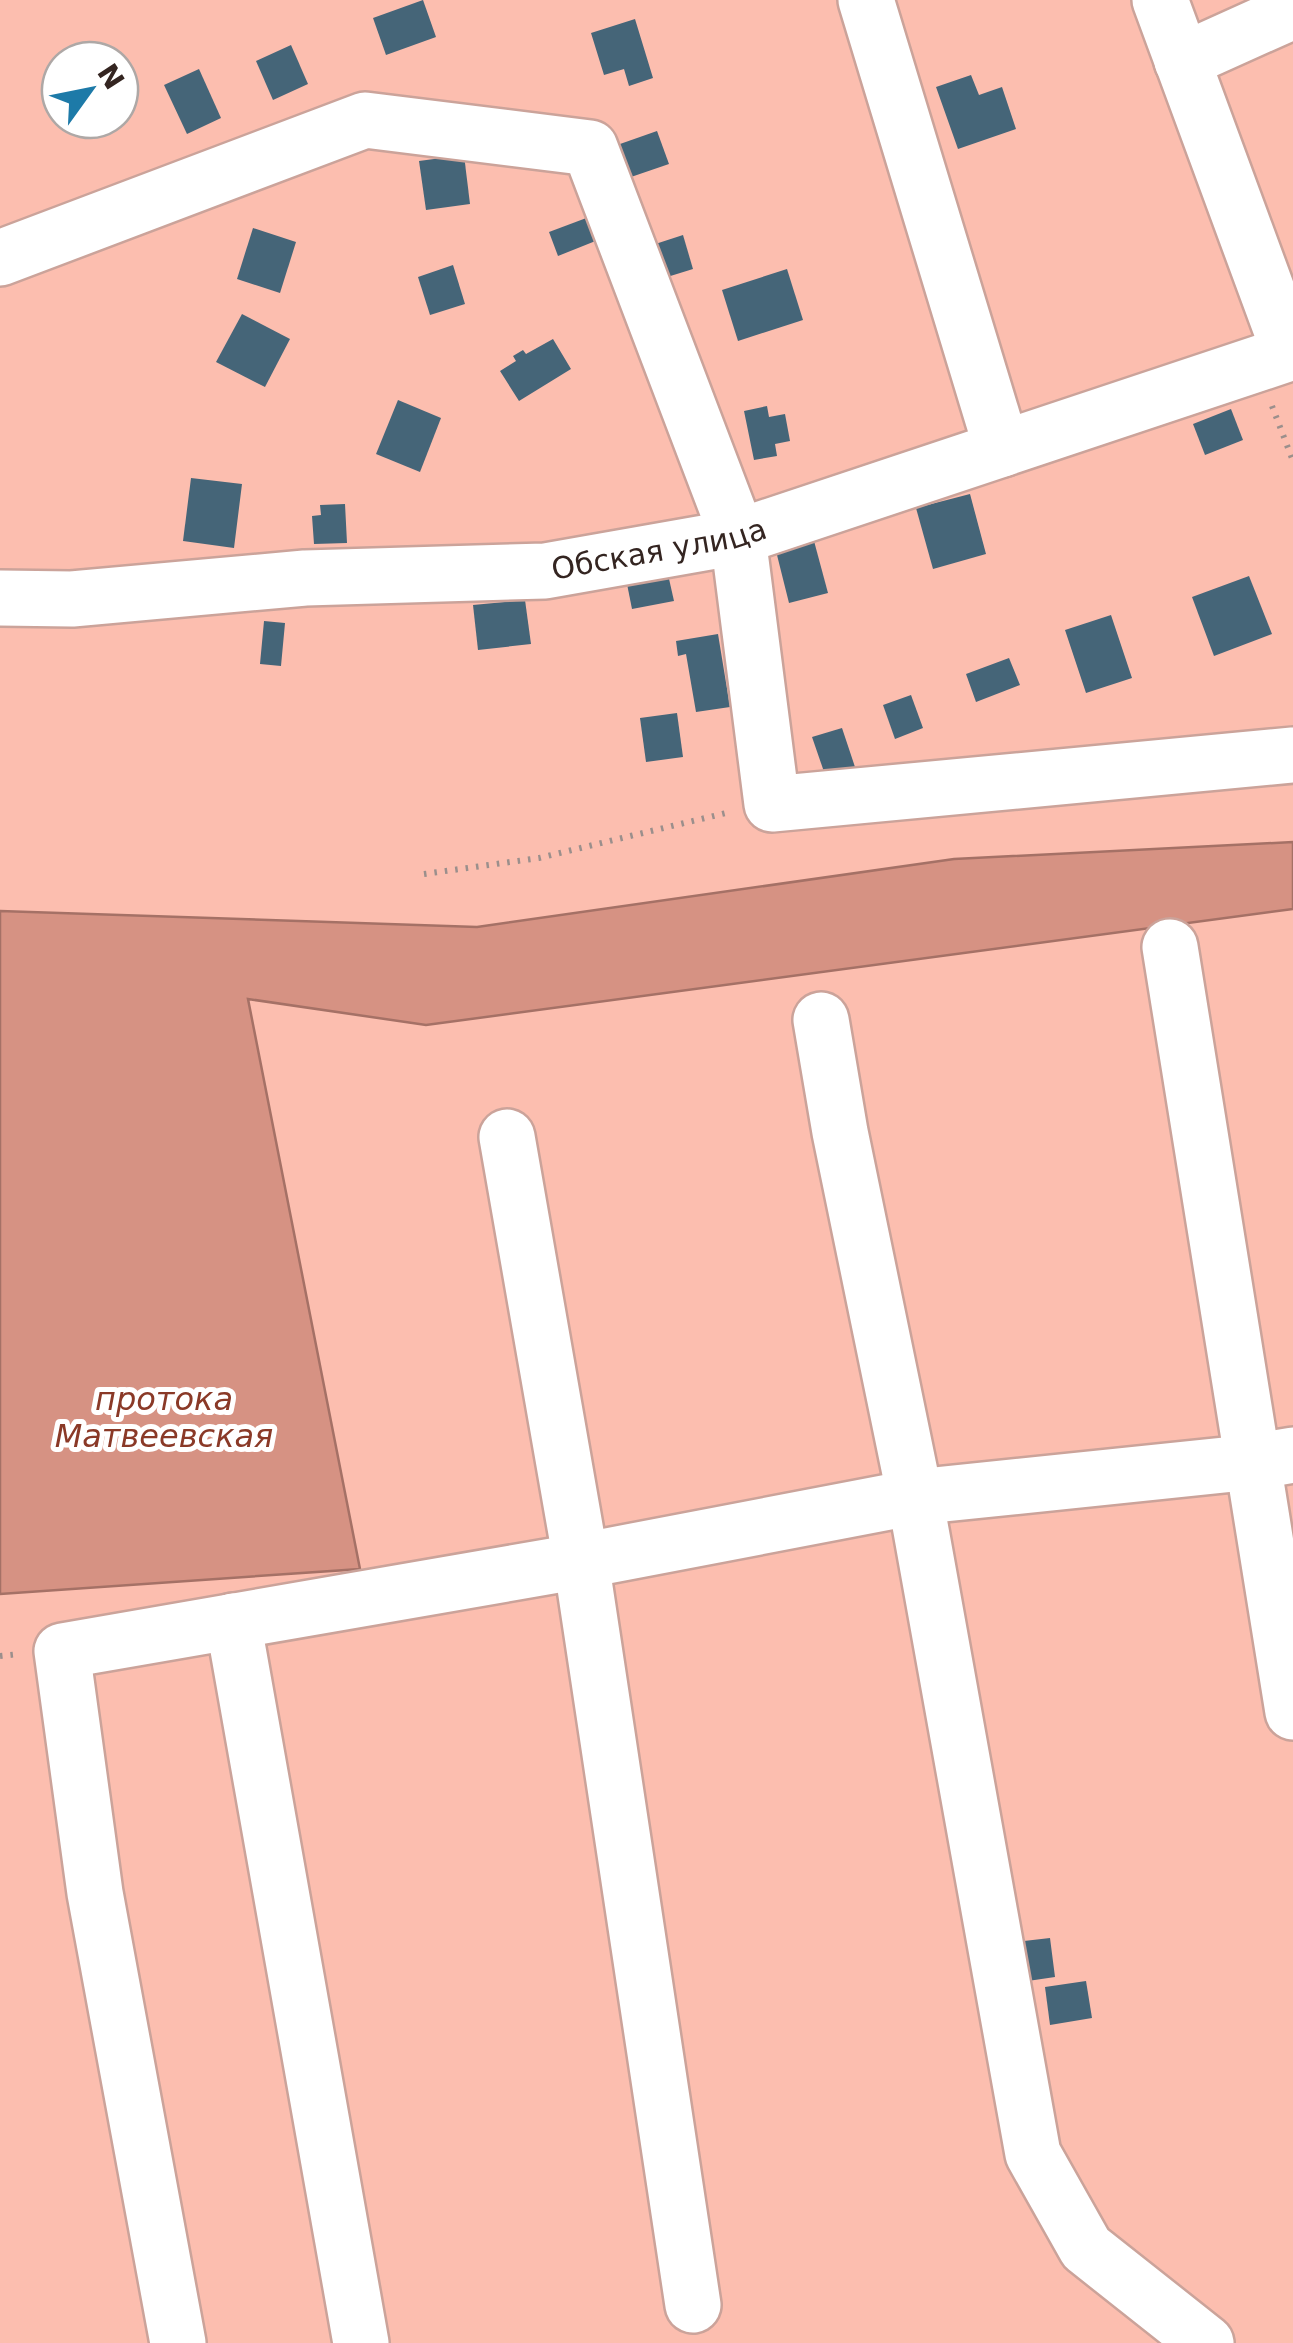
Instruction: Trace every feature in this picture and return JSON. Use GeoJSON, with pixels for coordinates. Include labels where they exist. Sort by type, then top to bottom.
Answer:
{"type":"FeatureCollection","features":[{"type":"Feature","properties":{"kind":"street"},"geometry":{"type":"LineString","coordinates":[[866,0],[1002,449]]}},
{"type":"Feature","properties":{"kind":"street"},"geometry":{"type":"LineString","coordinates":[[1160,0],[1292,352]]}},
{"type":"Feature","properties":{"kind":"street"},"geometry":{"type":"LineString","coordinates":[[1182,61],[1293,11]]}},
{"type":"Feature","properties":{"kind":"street"},"geometry":{"type":"LineString","coordinates":[[0,258],[364,120],[590,148],[738,537],[772,804],[1293,755]]}},
{"type":"Feature","properties":{"kind":"street","name":"Обская улица"},"geometry":{"type":"LineString","coordinates":[[0,598],[72,599],[304,578],[545,571],[738,537],[1292,352]]}},
{"type":"Feature","properties":{"kind":"street"},"geometry":{"type":"LineString","coordinates":[[1170,947],[1273,1459],[1293,1712]]}},
{"type":"Feature","properties":{"kind":"street"},"geometry":{"type":"LineString","coordinates":[[821,1020],[840,1132],[916,1496],[1032,2154],[1086,2248],[1206,2343]]}},
{"type":"Feature","properties":{"kind":"street"},"geometry":{"type":"LineString","coordinates":[[507,1137],[581,1560],[693,2305]]}},
{"type":"Feature","properties":{"kind":"street"},"geometry":{"type":"LineString","coordinates":[[178,2343],[94,1894],[62,1651],[581,1560],[916,1496],[1273,1459]]}},
{"type":"Feature","properties":{"kind":"street"},"geometry":{"type":"LineString","coordinates":[[233,1621],[361,2343]]}},
{"type":"Feature","properties":{"kind":"path"},"geometry":{"type":"LineString","coordinates":[[424,874],[539,858],[772,804]]}},
{"type":"Feature","properties":{"kind":"shaded area"},"geometry":{"type":"Polygon","coordinates":[[[0,0],[1293,0],[1293,2343],[0,2343],[0,0]]]}},
{"type":"Feature","properties":{"kind":"water","name":"протока Матвеевская"},"geometry":{"type":"Polygon","coordinates":[[[1293,842],[1293,909],[426,1025],[248,999],[360,1569],[0,1594],[0,911],[477,927],[954,859],[1293,842]]]}},
{"type":"Feature","properties":{"kind":"building"},"geometry":{"type":"Polygon","coordinates":[[[423,0],[436,37],[386,55],[373,18],[423,0]]]}},
{"type":"Feature","properties":{"kind":"building"},"geometry":{"type":"Polygon","coordinates":[[[635,19],[653,78],[629,86],[624,69],[604,75],[591,33],[635,19]]]}},
{"type":"Feature","properties":{"kind":"building"},"geometry":{"type":"Polygon","coordinates":[[[291,45],[308,84],[273,100],[256,61],[291,45]]]}},
{"type":"Feature","properties":{"kind":"building"},"geometry":{"type":"Polygon","coordinates":[[[199,69],[221,118],[187,134],[164,85],[199,69]]]}},
{"type":"Feature","properties":{"kind":"building"},"geometry":{"type":"Polygon","coordinates":[[[971,75],[979,95],[1002,87],[1016,129],[958,149],[936,87],[971,75]]]}},
{"type":"Feature","properties":{"kind":"building"},"geometry":{"type":"Polygon","coordinates":[[[657,131],[669,164],[631,177],[620,144],[657,131]]]}},
{"type":"Feature","properties":{"kind":"building"},"geometry":{"type":"Polygon","coordinates":[[[464,155],[470,204],[426,210],[419,161],[464,155]]]}},
{"type":"Feature","properties":{"kind":"building"},"geometry":{"type":"Polygon","coordinates":[[[589,217],[598,240],[558,256],[549,232],[589,217]]]}},
{"type":"Feature","properties":{"kind":"building"},"geometry":{"type":"Polygon","coordinates":[[[253,228],[296,242],[280,293],[237,279],[253,228]]]}},
{"type":"Feature","properties":{"kind":"building"},"geometry":{"type":"Polygon","coordinates":[[[683,235],[693,269],[651,282],[640,249],[683,235]]]}},
{"type":"Feature","properties":{"kind":"building"},"geometry":{"type":"Polygon","coordinates":[[[453,265],[465,304],[430,315],[418,277],[453,265]]]}},
{"type":"Feature","properties":{"kind":"building"},"geometry":{"type":"Polygon","coordinates":[[[787,269],[803,320],[738,341],[722,290],[787,269]]]}},
{"type":"Feature","properties":{"kind":"building"},"geometry":{"type":"Polygon","coordinates":[[[242,314],[290,339],[265,387],[216,362],[242,314]]]}},
{"type":"Feature","properties":{"kind":"building"},"geometry":{"type":"Polygon","coordinates":[[[553,339],[571,369],[519,401],[500,371],[516,361],[513,356],[523,350],[526,354],[553,339]]]}},
{"type":"Feature","properties":{"kind":"building"},"geometry":{"type":"Polygon","coordinates":[[[398,400],[441,418],[420,472],[376,454],[398,400]]]}},
{"type":"Feature","properties":{"kind":"building"},"geometry":{"type":"Polygon","coordinates":[[[767,406],[769,417],[785,414],[790,441],[775,444],[777,456],[754,460],[744,411],[767,406]]]}},
{"type":"Feature","properties":{"kind":"building"},"geometry":{"type":"Polygon","coordinates":[[[1231,409],[1243,440],[1205,455],[1193,424],[1231,409]]]}},
{"type":"Feature","properties":{"kind":"building"},"geometry":{"type":"Polygon","coordinates":[[[191,478],[242,484],[234,548],[183,541],[191,478]]]}},
{"type":"Feature","properties":{"kind":"building"},"geometry":{"type":"Polygon","coordinates":[[[970,494],[986,554],[933,569],[916,508],[970,494]]]}},
{"type":"Feature","properties":{"kind":"building"},"geometry":{"type":"Polygon","coordinates":[[[345,504],[347,543],[314,544],[312,516],[321,515],[320,505],[345,504]]]}},
{"type":"Feature","properties":{"kind":"building"},"geometry":{"type":"Polygon","coordinates":[[[814,541],[828,593],[789,603],[776,551],[814,541]]]}},
{"type":"Feature","properties":{"kind":"building"},"geometry":{"type":"Polygon","coordinates":[[[665,561],[674,601],[632,609],[624,569],[665,561]]]}},
{"type":"Feature","properties":{"kind":"building"},"geometry":{"type":"Polygon","coordinates":[[[1249,576],[1272,634],[1214,656],[1192,597],[1249,576]]]}},
{"type":"Feature","properties":{"kind":"building"},"geometry":{"type":"Polygon","coordinates":[[[525,600],[531,644],[478,650],[473,605],[525,600]]]}},
{"type":"Feature","properties":{"kind":"building"},"geometry":{"type":"Polygon","coordinates":[[[1111,615],[1132,678],[1086,693],[1065,630],[1111,615]]]}},
{"type":"Feature","properties":{"kind":"building"},"geometry":{"type":"Polygon","coordinates":[[[264,621],[285,623],[281,666],[260,664],[264,621]]]}},
{"type":"Feature","properties":{"kind":"building"},"geometry":{"type":"Polygon","coordinates":[[[718,634],[730,707],[696,712],[686,654],[678,656],[676,641],[718,634]]]}},
{"type":"Feature","properties":{"kind":"building"},"geometry":{"type":"Polygon","coordinates":[[[1009,658],[1020,685],[976,702],[966,674],[1009,658]]]}},
{"type":"Feature","properties":{"kind":"building"},"geometry":{"type":"Polygon","coordinates":[[[911,695],[923,728],[895,739],[883,705],[911,695]]]}},
{"type":"Feature","properties":{"kind":"building"},"geometry":{"type":"Polygon","coordinates":[[[677,713],[683,757],[646,762],[640,718],[677,713]]]}},
{"type":"Feature","properties":{"kind":"building"},"geometry":{"type":"Polygon","coordinates":[[[842,728],[860,782],[831,792],[812,737],[842,728]]]}},
{"type":"Feature","properties":{"kind":"building"},"geometry":{"type":"Polygon","coordinates":[[[1050,1938],[1055,1977],[1015,1983],[1012,1955],[1026,1953],[1024,1941],[1050,1938]]]}},
{"type":"Feature","properties":{"kind":"building"},"geometry":{"type":"Polygon","coordinates":[[[1086,1981],[1092,2018],[1050,2025],[1045,1987],[1086,1981]]]}}]}
